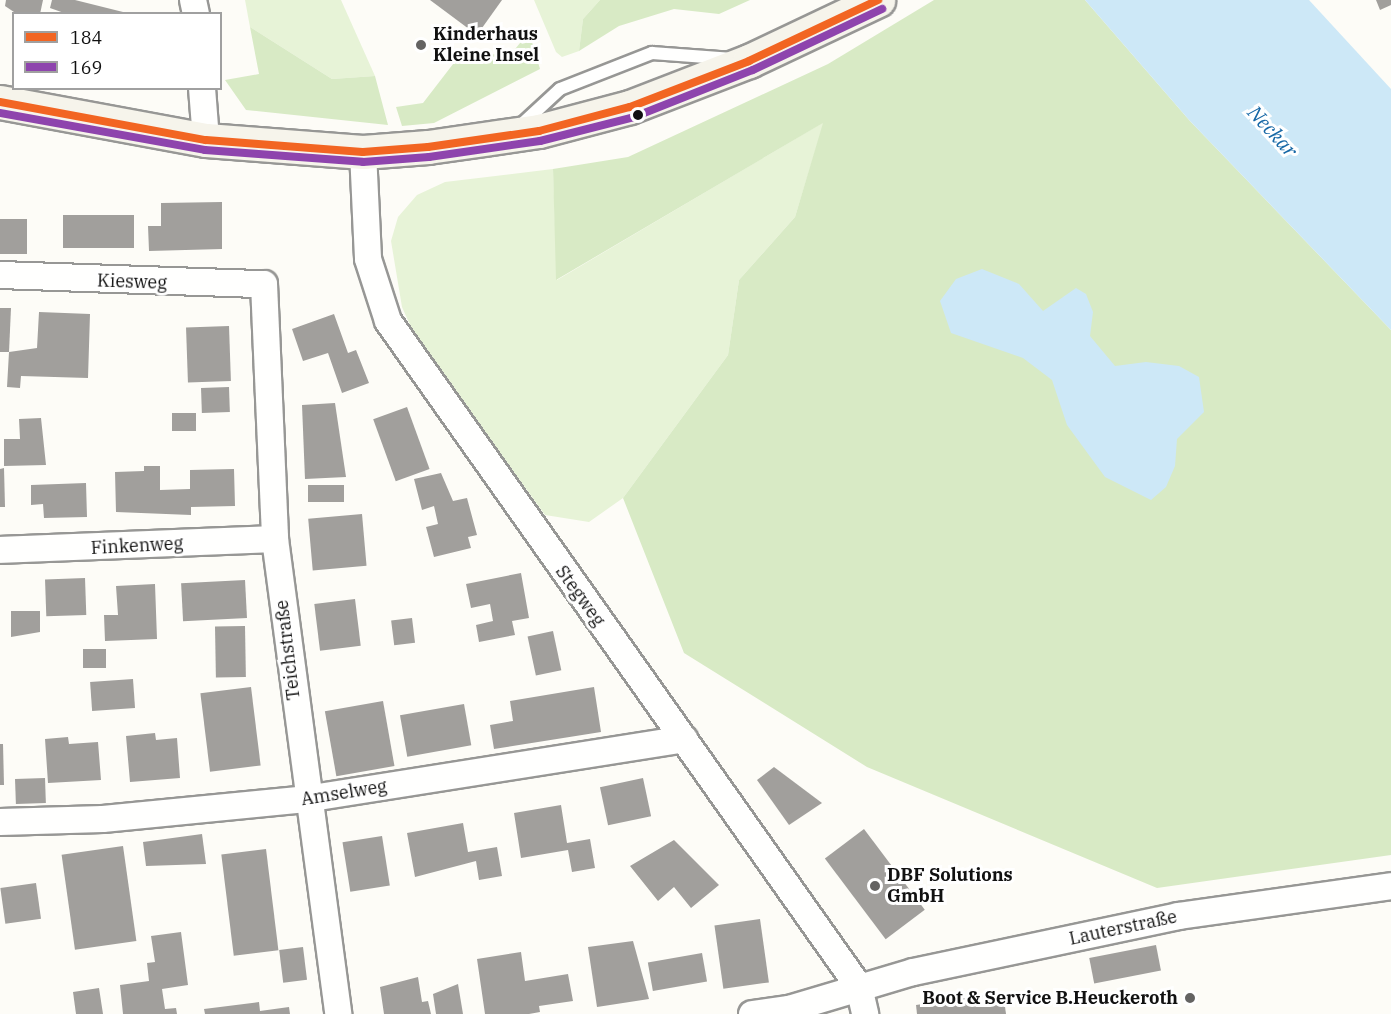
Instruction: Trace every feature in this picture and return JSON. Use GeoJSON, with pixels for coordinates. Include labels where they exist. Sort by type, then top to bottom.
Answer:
{"type":"FeatureCollection","features":[{"type":"Feature","properties":{"kind":"street"},"geometry":{"type":"LineString","coordinates":[[0,102],[206,140],[363,152],[511,135],[630,107],[749,61],[878,0]]}},
{"type":"Feature","properties":{"kind":"street"},"geometry":{"type":"LineString","coordinates":[[202,90],[206,140]]}},
{"type":"Feature","properties":{"kind":"street","name":"Stegweg"},"geometry":{"type":"LineString","coordinates":[[363,152],[368,259],[388,321],[859,987],[866,1014]]}},
{"type":"Feature","properties":{"kind":"street","name":"Kiesweg"},"geometry":{"type":"LineString","coordinates":[[0,275],[264,284]]}},
{"type":"Feature","properties":{"kind":"street","name":"Teichstraße"},"geometry":{"type":"LineString","coordinates":[[264,284],[275,539],[306,799],[338,1014]]}},
{"type":"Feature","properties":{"kind":"street","name":"Finkenweg"},"geometry":{"type":"LineString","coordinates":[[0,550],[275,539]]}},
{"type":"Feature","properties":{"kind":"street","name":"Amselweg"},"geometry":{"type":"LineString","coordinates":[[0,822],[104,819],[306,799],[684,740]]}},
{"type":"Feature","properties":{"kind":"street","name":"Lauterstraße"},"geometry":{"type":"LineString","coordinates":[[752,1014],[789,1009],[859,987],[1178,916],[1391,886]]}},
{"type":"Feature","properties":{"kind":"lane"},"geometry":{"type":"LineString","coordinates":[[511,135],[560,89],[652,53],[749,61]]}},
{"type":"Feature","properties":{"kind":"green space"},"geometry":{"type":"Polygon","coordinates":[[[245,0],[341,0],[375,76],[332,79],[250,27],[245,0]]]}},
{"type":"Feature","properties":{"kind":"green space"},"geometry":{"type":"Polygon","coordinates":[[[534,0],[600,0],[583,19],[579,51],[562,57],[556,52],[534,0]]]}},
{"type":"Feature","properties":{"kind":"green space"},"geometry":{"type":"Polygon","coordinates":[[[600,0],[750,0],[719,14],[674,9],[619,26],[579,51],[583,19],[600,0]]]}},
{"type":"Feature","properties":{"kind":"green space"},"geometry":{"type":"Polygon","coordinates":[[[934,0],[1085,0],[1190,121],[1391,330],[1391,855],[1157,888],[867,767],[684,653],[623,498],[728,355],[739,280],[795,217],[823,123],[556,280],[553,169],[628,157],[828,64],[934,0]]]}},
{"type":"Feature","properties":{"kind":"green space"},"geometry":{"type":"Polygon","coordinates":[[[250,27],[332,79],[375,76],[388,125],[246,110],[225,80],[259,74],[250,27]]]}},
{"type":"Feature","properties":{"kind":"green space"},"geometry":{"type":"Polygon","coordinates":[[[529,32],[540,69],[434,123],[402,126],[396,107],[423,103],[460,55],[511,54],[529,32]]]}},
{"type":"Feature","properties":{"kind":"green space"},"geometry":{"type":"Polygon","coordinates":[[[824,122],[795,217],[739,280],[728,355],[623,498],[589,522],[545,515],[414,334],[402,307],[391,241],[398,217],[417,195],[445,182],[553,169],[557,280],[824,122]]]}},
{"type":"Feature","properties":{"kind":"water","name":"Neckar"},"geometry":{"type":"Polygon","coordinates":[[[1085,0],[1309,0],[1391,89],[1391,330],[1190,121],[1085,0]]]}},
{"type":"Feature","properties":{"kind":"water"},"geometry":{"type":"Polygon","coordinates":[[[982,269],[1019,284],[1043,311],[1076,288],[1086,294],[1093,312],[1090,336],[1115,366],[1146,362],[1179,366],[1199,377],[1204,412],[1177,439],[1175,466],[1166,487],[1151,500],[1105,477],[1067,425],[1052,380],[1023,358],[951,333],[940,301],[956,279],[982,269]]]}},
{"type":"Feature","properties":{"kind":"building"},"geometry":{"type":"Polygon","coordinates":[[[6,0],[43,0],[40,12],[14,12],[5,6],[6,0]]]}},
{"type":"Feature","properties":{"kind":"building"},"geometry":{"type":"Polygon","coordinates":[[[52,0],[75,0],[123,12],[61,12],[50,8],[52,0]]]}},
{"type":"Feature","properties":{"kind":"building"},"geometry":{"type":"Polygon","coordinates":[[[430,0],[502,0],[477,35],[430,0]]]}},
{"type":"Feature","properties":{"kind":"building"},"geometry":{"type":"Polygon","coordinates":[[[1376,0],[1391,0],[1391,5],[1380,10],[1376,0]]]}},
{"type":"Feature","properties":{"kind":"building"},"geometry":{"type":"Polygon","coordinates":[[[222,202],[222,249],[149,251],[148,226],[161,226],[161,203],[222,202]]]}},
{"type":"Feature","properties":{"kind":"building"},"geometry":{"type":"Polygon","coordinates":[[[63,215],[134,215],[134,248],[63,248],[63,215]]]}},
{"type":"Feature","properties":{"kind":"building"},"geometry":{"type":"Polygon","coordinates":[[[0,219],[27,219],[27,254],[0,254],[0,219]]]}},
{"type":"Feature","properties":{"kind":"building"},"geometry":{"type":"Polygon","coordinates":[[[0,308],[11,308],[9,352],[0,352],[0,308]]]}},
{"type":"Feature","properties":{"kind":"building"},"geometry":{"type":"Polygon","coordinates":[[[39,312],[90,314],[88,378],[21,376],[20,388],[7,387],[9,352],[37,348],[39,312]]]}},
{"type":"Feature","properties":{"kind":"building"},"geometry":{"type":"Polygon","coordinates":[[[334,314],[348,353],[356,350],[369,383],[342,393],[328,353],[303,361],[292,329],[334,314]]]}},
{"type":"Feature","properties":{"kind":"building"},"geometry":{"type":"Polygon","coordinates":[[[229,326],[231,381],[188,382],[186,328],[229,326]]]}},
{"type":"Feature","properties":{"kind":"building"},"geometry":{"type":"Polygon","coordinates":[[[229,387],[230,412],[202,413],[201,388],[229,387]]]}},
{"type":"Feature","properties":{"kind":"building"},"geometry":{"type":"Polygon","coordinates":[[[335,403],[346,477],[305,479],[302,405],[335,403]]]}},
{"type":"Feature","properties":{"kind":"building"},"geometry":{"type":"Polygon","coordinates":[[[407,407],[430,469],[396,481],[373,419],[407,407]]]}},
{"type":"Feature","properties":{"kind":"building"},"geometry":{"type":"Polygon","coordinates":[[[172,413],[196,413],[196,431],[172,431],[172,413]]]}},
{"type":"Feature","properties":{"kind":"building"},"geometry":{"type":"Polygon","coordinates":[[[41,418],[46,465],[4,466],[4,439],[20,439],[19,419],[41,418]]]}},
{"type":"Feature","properties":{"kind":"building"},"geometry":{"type":"Polygon","coordinates":[[[144,466],[160,466],[160,490],[190,489],[190,470],[234,469],[235,506],[191,507],[191,515],[116,512],[115,472],[144,471],[144,466]]]}},
{"type":"Feature","properties":{"kind":"building"},"geometry":{"type":"Polygon","coordinates":[[[4,468],[5,507],[0,507],[0,469],[4,468]]]}},
{"type":"Feature","properties":{"kind":"building"},"geometry":{"type":"Polygon","coordinates":[[[441,473],[453,501],[467,498],[477,535],[468,537],[471,548],[434,557],[426,527],[438,524],[434,506],[422,510],[414,479],[441,473]]]}},
{"type":"Feature","properties":{"kind":"building"},"geometry":{"type":"Polygon","coordinates":[[[86,483],[87,517],[44,518],[43,504],[31,505],[31,485],[86,483]]]}},
{"type":"Feature","properties":{"kind":"building"},"geometry":{"type":"Polygon","coordinates":[[[308,485],[344,485],[344,502],[308,502],[308,485]]]}},
{"type":"Feature","properties":{"kind":"building"},"geometry":{"type":"Polygon","coordinates":[[[362,514],[367,566],[313,571],[308,519],[362,514]]]}},
{"type":"Feature","properties":{"kind":"building"},"geometry":{"type":"Polygon","coordinates":[[[521,573],[529,618],[512,621],[515,635],[479,642],[476,625],[493,621],[490,604],[471,608],[466,584],[521,573]]]}},
{"type":"Feature","properties":{"kind":"building"},"geometry":{"type":"Polygon","coordinates":[[[85,578],[86,615],[46,616],[45,579],[85,578]]]}},
{"type":"Feature","properties":{"kind":"building"},"geometry":{"type":"Polygon","coordinates":[[[245,580],[247,618],[183,621],[181,583],[245,580]]]}},
{"type":"Feature","properties":{"kind":"building"},"geometry":{"type":"Polygon","coordinates":[[[155,584],[157,639],[105,641],[104,615],[118,615],[116,586],[155,584]]]}},
{"type":"Feature","properties":{"kind":"building"},"geometry":{"type":"Polygon","coordinates":[[[355,599],[361,646],[320,651],[314,604],[355,599]]]}},
{"type":"Feature","properties":{"kind":"building"},"geometry":{"type":"Polygon","coordinates":[[[11,611],[40,611],[40,632],[11,637],[11,611]]]}},
{"type":"Feature","properties":{"kind":"building"},"geometry":{"type":"Polygon","coordinates":[[[412,618],[415,643],[394,645],[391,621],[412,618]]]}},
{"type":"Feature","properties":{"kind":"building"},"geometry":{"type":"Polygon","coordinates":[[[245,626],[246,677],[216,678],[215,627],[245,626]]]}},
{"type":"Feature","properties":{"kind":"building"},"geometry":{"type":"Polygon","coordinates":[[[553,631],[561,670],[536,676],[528,636],[553,631]]]}},
{"type":"Feature","properties":{"kind":"building"},"geometry":{"type":"Polygon","coordinates":[[[83,649],[106,649],[106,668],[83,668],[83,649]]]}},
{"type":"Feature","properties":{"kind":"building"},"geometry":{"type":"Polygon","coordinates":[[[133,679],[135,708],[92,711],[90,682],[133,679]]]}},
{"type":"Feature","properties":{"kind":"building"},"geometry":{"type":"Polygon","coordinates":[[[251,687],[261,765],[210,772],[200,693],[251,687]]]}},
{"type":"Feature","properties":{"kind":"building"},"geometry":{"type":"Polygon","coordinates":[[[594,687],[601,732],[494,749],[490,725],[513,721],[510,701],[594,687]]]}},
{"type":"Feature","properties":{"kind":"building"},"geometry":{"type":"Polygon","coordinates":[[[383,701],[394,766],[336,776],[325,711],[383,701]]]}},
{"type":"Feature","properties":{"kind":"building"},"geometry":{"type":"Polygon","coordinates":[[[464,704],[471,745],[407,757],[400,715],[464,704]]]}},
{"type":"Feature","properties":{"kind":"building"},"geometry":{"type":"Polygon","coordinates":[[[155,733],[156,740],[177,738],[180,778],[130,782],[126,736],[155,733]]]}},
{"type":"Feature","properties":{"kind":"building"},"geometry":{"type":"Polygon","coordinates":[[[68,737],[69,744],[98,742],[101,780],[48,783],[45,739],[68,737]]]}},
{"type":"Feature","properties":{"kind":"building"},"geometry":{"type":"Polygon","coordinates":[[[0,744],[3,744],[4,785],[0,785],[0,744]]]}},
{"type":"Feature","properties":{"kind":"building"},"geometry":{"type":"Polygon","coordinates":[[[774,767],[822,803],[789,825],[757,780],[774,767]]]}},
{"type":"Feature","properties":{"kind":"building"},"geometry":{"type":"Polygon","coordinates":[[[45,778],[46,803],[16,804],[15,779],[45,778]]]}},
{"type":"Feature","properties":{"kind":"building"},"geometry":{"type":"Polygon","coordinates":[[[643,778],[651,816],[608,825],[600,787],[643,778]]]}},
{"type":"Feature","properties":{"kind":"building"},"geometry":{"type":"Polygon","coordinates":[[[561,805],[567,843],[590,839],[595,868],[572,872],[568,850],[521,858],[514,813],[561,805]]]}},
{"type":"Feature","properties":{"kind":"building"},"geometry":{"type":"Polygon","coordinates":[[[463,823],[468,852],[497,847],[502,876],[479,880],[476,861],[415,877],[407,833],[463,823]]]}},
{"type":"Feature","properties":{"kind":"building"},"geometry":{"type":"Polygon","coordinates":[[[864,829],[925,910],[886,939],[825,858],[864,829]]]}},
{"type":"Feature","properties":{"kind":"building"},"geometry":{"type":"Polygon","coordinates":[[[202,834],[206,864],[146,866],[143,842],[202,834]]]}},
{"type":"Feature","properties":{"kind":"building"},"geometry":{"type":"Polygon","coordinates":[[[382,836],[390,885],[350,892],[342,842],[382,836]]]}},
{"type":"Feature","properties":{"kind":"building"},"geometry":{"type":"Polygon","coordinates":[[[674,840],[719,885],[691,908],[674,887],[658,901],[630,866],[674,840]]]}},
{"type":"Feature","properties":{"kind":"building"},"geometry":{"type":"Polygon","coordinates":[[[123,846],[136,941],[75,950],[62,855],[123,846]]]}},
{"type":"Feature","properties":{"kind":"building"},"geometry":{"type":"Polygon","coordinates":[[[266,849],[278,950],[234,956],[221,854],[266,849]]]}},
{"type":"Feature","properties":{"kind":"building"},"geometry":{"type":"Polygon","coordinates":[[[36,883],[41,919],[5,924],[0,888],[36,883]]]}},
{"type":"Feature","properties":{"kind":"building"},"geometry":{"type":"Polygon","coordinates":[[[760,919],[769,982],[723,989],[714,925],[760,919]]]}},
{"type":"Feature","properties":{"kind":"building"},"geometry":{"type":"Polygon","coordinates":[[[181,932],[188,985],[162,989],[165,1009],[176,1008],[177,1014],[123,1014],[120,985],[149,981],[147,963],[155,962],[151,936],[181,932]]]}},
{"type":"Feature","properties":{"kind":"building"},"geometry":{"type":"Polygon","coordinates":[[[633,941],[649,999],[597,1007],[588,947],[633,941]]]}},
{"type":"Feature","properties":{"kind":"building"},"geometry":{"type":"Polygon","coordinates":[[[1156,945],[1161,971],[1094,983],[1089,958],[1156,945]]]}},
{"type":"Feature","properties":{"kind":"building"},"geometry":{"type":"Polygon","coordinates":[[[303,947],[307,980],[283,983],[279,950],[303,947]]]}},
{"type":"Feature","properties":{"kind":"building"},"geometry":{"type":"Polygon","coordinates":[[[521,952],[525,981],[568,974],[573,1001],[539,1006],[540,1012],[529,1014],[485,1014],[477,959],[521,952]]]}},
{"type":"Feature","properties":{"kind":"building"},"geometry":{"type":"Polygon","coordinates":[[[702,953],[707,982],[653,991],[648,963],[702,953]]]}},
{"type":"Feature","properties":{"kind":"building"},"geometry":{"type":"Polygon","coordinates":[[[418,977],[422,1002],[428,1001],[431,1014],[384,1014],[380,987],[418,977]]]}},
{"type":"Feature","properties":{"kind":"building"},"geometry":{"type":"Polygon","coordinates":[[[458,984],[463,1014],[436,1014],[433,994],[458,984]]]}},
{"type":"Feature","properties":{"kind":"building"},"geometry":{"type":"Polygon","coordinates":[[[99,988],[103,1014],[76,1014],[73,992],[99,988]]]}},
{"type":"Feature","properties":{"kind":"building"},"geometry":{"type":"Polygon","coordinates":[[[1003,992],[1006,1014],[917,1014],[916,1005],[1003,992]]]}},
{"type":"Feature","properties":{"kind":"building"},"geometry":{"type":"Polygon","coordinates":[[[259,1002],[260,1011],[289,1007],[290,1014],[205,1014],[204,1009],[259,1002]]]}},
{"type":"Feature","properties":{"kind":"transit line","name":"184"},"geometry":{"type":"LineString","coordinates":[[0,102],[206,140],[363,152],[428,147],[539,131],[630,107],[749,61],[878,0]]}},
{"type":"Feature","properties":{"kind":"transit line","name":"169"},"geometry":{"type":"LineString","coordinates":[[0,113],[205,150],[363,162],[429,157],[540,141],[634,117],[753,70],[882,9]]}},
{"type":"Feature","properties":{"kind":"place","name":"Kinderhaus Kleine Insel"},"geometry":{"type":"Point","coordinates":[421,45]}},
{"type":"Feature","properties":{"kind":"place","name":"DBF Solutions GmbH"},"geometry":{"type":"Point","coordinates":[875,886]}},
{"type":"Feature","properties":{"kind":"place","name":"Boot & Service B.Heuckeroth"},"geometry":{"type":"Point","coordinates":[1190,998]}}]}
